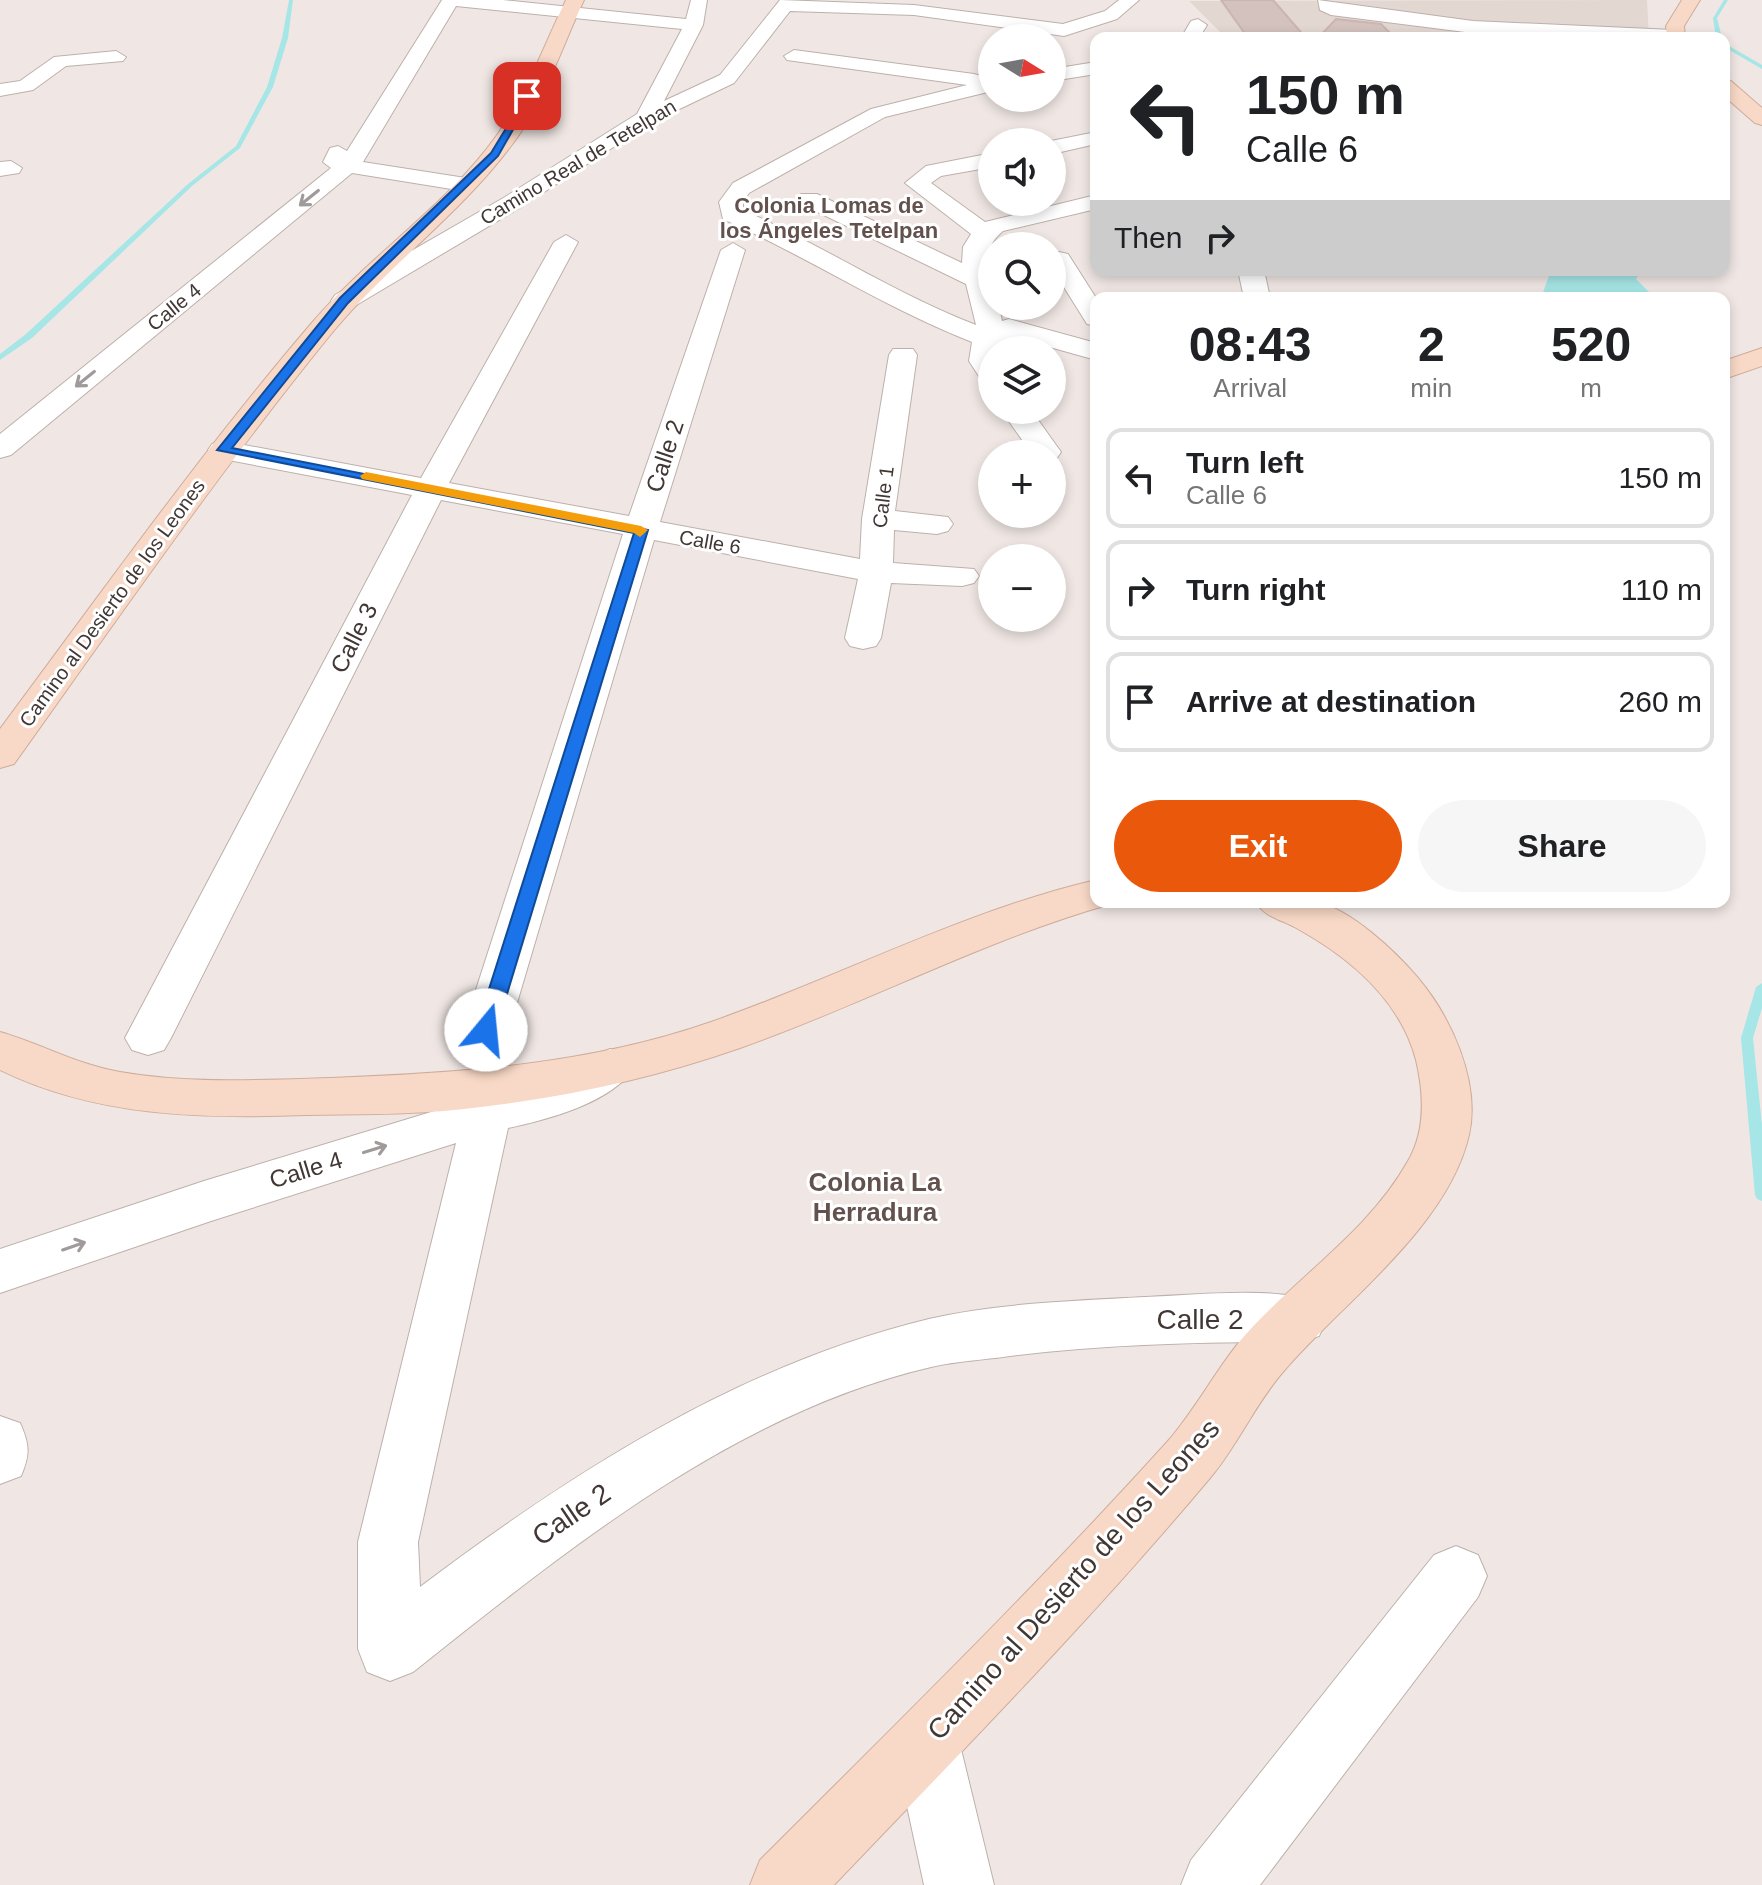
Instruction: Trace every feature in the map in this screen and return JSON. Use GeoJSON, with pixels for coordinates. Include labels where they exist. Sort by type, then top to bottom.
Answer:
{"type":"FeatureCollection","features":[{"type":"Feature","properties":{"kind":"main road"},"geometry":{"type":"LineString","coordinates":[[1677,32],[1691,0]]}},
{"type":"Feature","properties":{"kind":"main road","name":"Camino al Desierto de los Leones"},"geometry":{"type":"LineString","coordinates":[[0,756],[223,450],[344,301],[494,154],[514,124],[571,7]]}},
{"type":"Feature","properties":{"kind":"main road"},"geometry":{"type":"LineString","coordinates":[[1730,90],[1762,119]]}},
{"type":"Feature","properties":{"kind":"main road"},"geometry":{"type":"LineString","coordinates":[[1730,369],[1762,356]]}},
{"type":"Feature","properties":{"kind":"main road"},"geometry":{"type":"LineString","coordinates":[[0,1049],[26,1064],[89,1085],[202,1097],[464,1091],[610,1067],[720,1037],[1013,920],[1090,896]]}},
{"type":"Feature","properties":{"kind":"main road","name":"Camino al Desierto de los Leones"},"geometry":{"type":"LineString","coordinates":[[785,1885],[926,1741],[1193,1455],[1270,1347],[1391,1225],[1428,1170],[1445,1137],[1445,1125],[1443,1064],[1423,1017],[1394,978],[1358,946],[1303,908]]}},
{"type":"Feature","properties":{"kind":"street"},"geometry":{"type":"LineString","coordinates":[[423,0],[437,0]]}},
{"type":"Feature","properties":{"kind":"street"},"geometry":{"type":"LineString","coordinates":[[437,0],[334,162],[464,184]]}},
{"type":"Feature","properties":{"kind":"street"},"geometry":{"type":"LineString","coordinates":[[451,0],[571,7],[694,25]]}},
{"type":"Feature","properties":{"kind":"street","name":"Calle 4"},"geometry":{"type":"LineString","coordinates":[[0,449],[347,166],[451,0]]}},
{"type":"Feature","properties":{"kind":"street"},"geometry":{"type":"LineString","coordinates":[[645,118],[694,25],[699,0]]}},
{"type":"Feature","properties":{"kind":"street"},"geometry":{"type":"LineString","coordinates":[[787,2],[1064,30],[1111,15],[1130,0]]}},
{"type":"Feature","properties":{"kind":"street"},"geometry":{"type":"LineString","coordinates":[[1327,0],[1326,6],[1331,10],[1425,23],[1586,32]]}},
{"type":"Feature","properties":{"kind":"street","name":"Camino Real de Tetelpan"},"geometry":{"type":"LineString","coordinates":[[344,301],[513,202],[645,118],[727,79],[787,2]]}},
{"type":"Feature","properties":{"kind":"street"},"geometry":{"type":"LineString","coordinates":[[794,56],[978,82]]}},
{"type":"Feature","properties":{"kind":"street"},"geometry":{"type":"LineString","coordinates":[[0,90],[26,86],[61,61],[116,57]]}},
{"type":"Feature","properties":{"kind":"street"},"geometry":{"type":"LineString","coordinates":[[1066,73],[1090,69]]}},
{"type":"Feature","properties":{"kind":"street"},"geometry":{"type":"LineString","coordinates":[[978,88],[878,113],[741,188],[731,202],[731,214],[797,243],[921,313],[943,321],[1090,351]]}},
{"type":"Feature","properties":{"kind":"street"},"geometry":{"type":"LineString","coordinates":[[1066,144],[1090,139]]}},
{"type":"Feature","properties":{"kind":"street"},"geometry":{"type":"LineString","coordinates":[[978,163],[934,171],[916,183],[984,232],[995,226],[1090,203]]}},
{"type":"Feature","properties":{"kind":"street"},"geometry":{"type":"LineString","coordinates":[[126,345],[125,336],[129,332],[291,186]]}},
{"type":"Feature","properties":{"kind":"street"},"geometry":{"type":"LineString","coordinates":[[809,199],[975,279]]}},
{"type":"Feature","properties":{"kind":"street","name":"Calle 3"},"geometry":{"type":"LineString","coordinates":[[148,1038],[431,488],[566,242]]}},
{"type":"Feature","properties":{"kind":"street"},"geometry":{"type":"LineString","coordinates":[[978,242],[975,279],[989,330],[987,336]]}},
{"type":"Feature","properties":{"kind":"street","name":"Calle 2"},"geometry":{"type":"LineString","coordinates":[[486,1030],[641,530],[733,250]]}},
{"type":"Feature","properties":{"kind":"street"},"geometry":{"type":"LineString","coordinates":[[1066,270],[1090,308]]}},
{"type":"Feature","properties":{"kind":"street"},"geometry":{"type":"LineString","coordinates":[[989,330],[1003,336]]}},
{"type":"Feature","properties":{"kind":"street","name":"Calle 1"},"geometry":{"type":"LineString","coordinates":[[863,638],[876,572],[878,519],[903,355]]}},
{"type":"Feature","properties":{"kind":"street"},"geometry":{"type":"LineString","coordinates":[[1066,358],[1090,364]]}},
{"type":"Feature","properties":{"kind":"street","name":"Calle 6"},"geometry":{"type":"LineString","coordinates":[[223,450],[876,572],[962,576]]}},
{"type":"Feature","properties":{"kind":"street"},"geometry":{"type":"LineString","coordinates":[[878,519],[937,524]]}},
{"type":"Feature","properties":{"kind":"street","name":"Calle 4"},"geometry":{"type":"LineString","coordinates":[[0,1271],[204,1202],[487,1114],[547,1101],[610,1067]]}},
{"type":"Feature","properties":{"kind":"street","name":"Calle 2"},"geometry":{"type":"LineString","coordinates":[[487,1114],[388,1542],[390,1649],[537,1536],[645,1465],[732,1415],[833,1372],[930,1343],[1069,1324],[1172,1317],[1300,1319]]}},
{"type":"Feature","properties":{"kind":"street"},"geometry":{"type":"LineString","coordinates":[[0,1442],[0,1457]]}},
{"type":"Feature","properties":{"kind":"street"},"geometry":{"type":"LineString","coordinates":[[1216,1885],[1456,1576]]}},
{"type":"Feature","properties":{"kind":"street"},"geometry":{"type":"LineString","coordinates":[[926,1741],[959,1885]]}},
{"type":"Feature","properties":{"kind":"shaded area"},"geometry":{"type":"Polygon","coordinates":[[[1647,0],[1649,32],[1220,32],[1189,1],[1647,0]]]}},
{"type":"Feature","properties":{"kind":"water"},"geometry":{"type":"Polygon","coordinates":[[[1549,276],[1638,276],[1636,279],[1649,292],[1543,292],[1549,276]]]}},
{"type":"Feature","properties":{"kind":"building"},"geometry":{"type":"Polygon","coordinates":[[[1221,0],[1273,0],[1301,32],[1244,32],[1221,0]]]}},
{"type":"Feature","properties":{"kind":"building"},"geometry":{"type":"Polygon","coordinates":[[[1336,19],[1381,24],[1389,32],[1324,32],[1336,19]]]}},
{"type":"Feature","properties":{"kind":"waterway"},"geometry":{"type":"LineString","coordinates":[[0,358],[29,336],[190,185],[238,147],[270,87],[285,38],[291,0]]}},
{"type":"Feature","properties":{"kind":"waterway"},"geometry":{"type":"LineString","coordinates":[[1718,32],[1715,18],[1726,0]]}},
{"type":"Feature","properties":{"kind":"waterway"},"geometry":{"type":"LineString","coordinates":[[1730,48],[1762,67]]}},
{"type":"Feature","properties":{"kind":"waterway"},"geometry":{"type":"LineString","coordinates":[[1762,987],[1747,1038],[1762,1195]]}},
{"type":"Feature","properties":{"kind":"slow traffic"},"geometry":{"type":"LineString","coordinates":[[366,476],[641,530],[640,533]]}},
{"type":"Feature","properties":{"kind":"district","name":"Colonia Lomas de los Ángeles Tetelpan"},"geometry":{"type":"Point","coordinates":[829,218]}},
{"type":"Feature","properties":{"kind":"district","name":"Colonia La Herradura"},"geometry":{"type":"Point","coordinates":[875,1197]}},
{"type":"Feature","properties":{"kind":"route"},"geometry":{"type":"LineString","coordinates":[[486,1030],[641,530],[223,450],[344,301],[494,154],[514,124],[527,96]]}}]}
